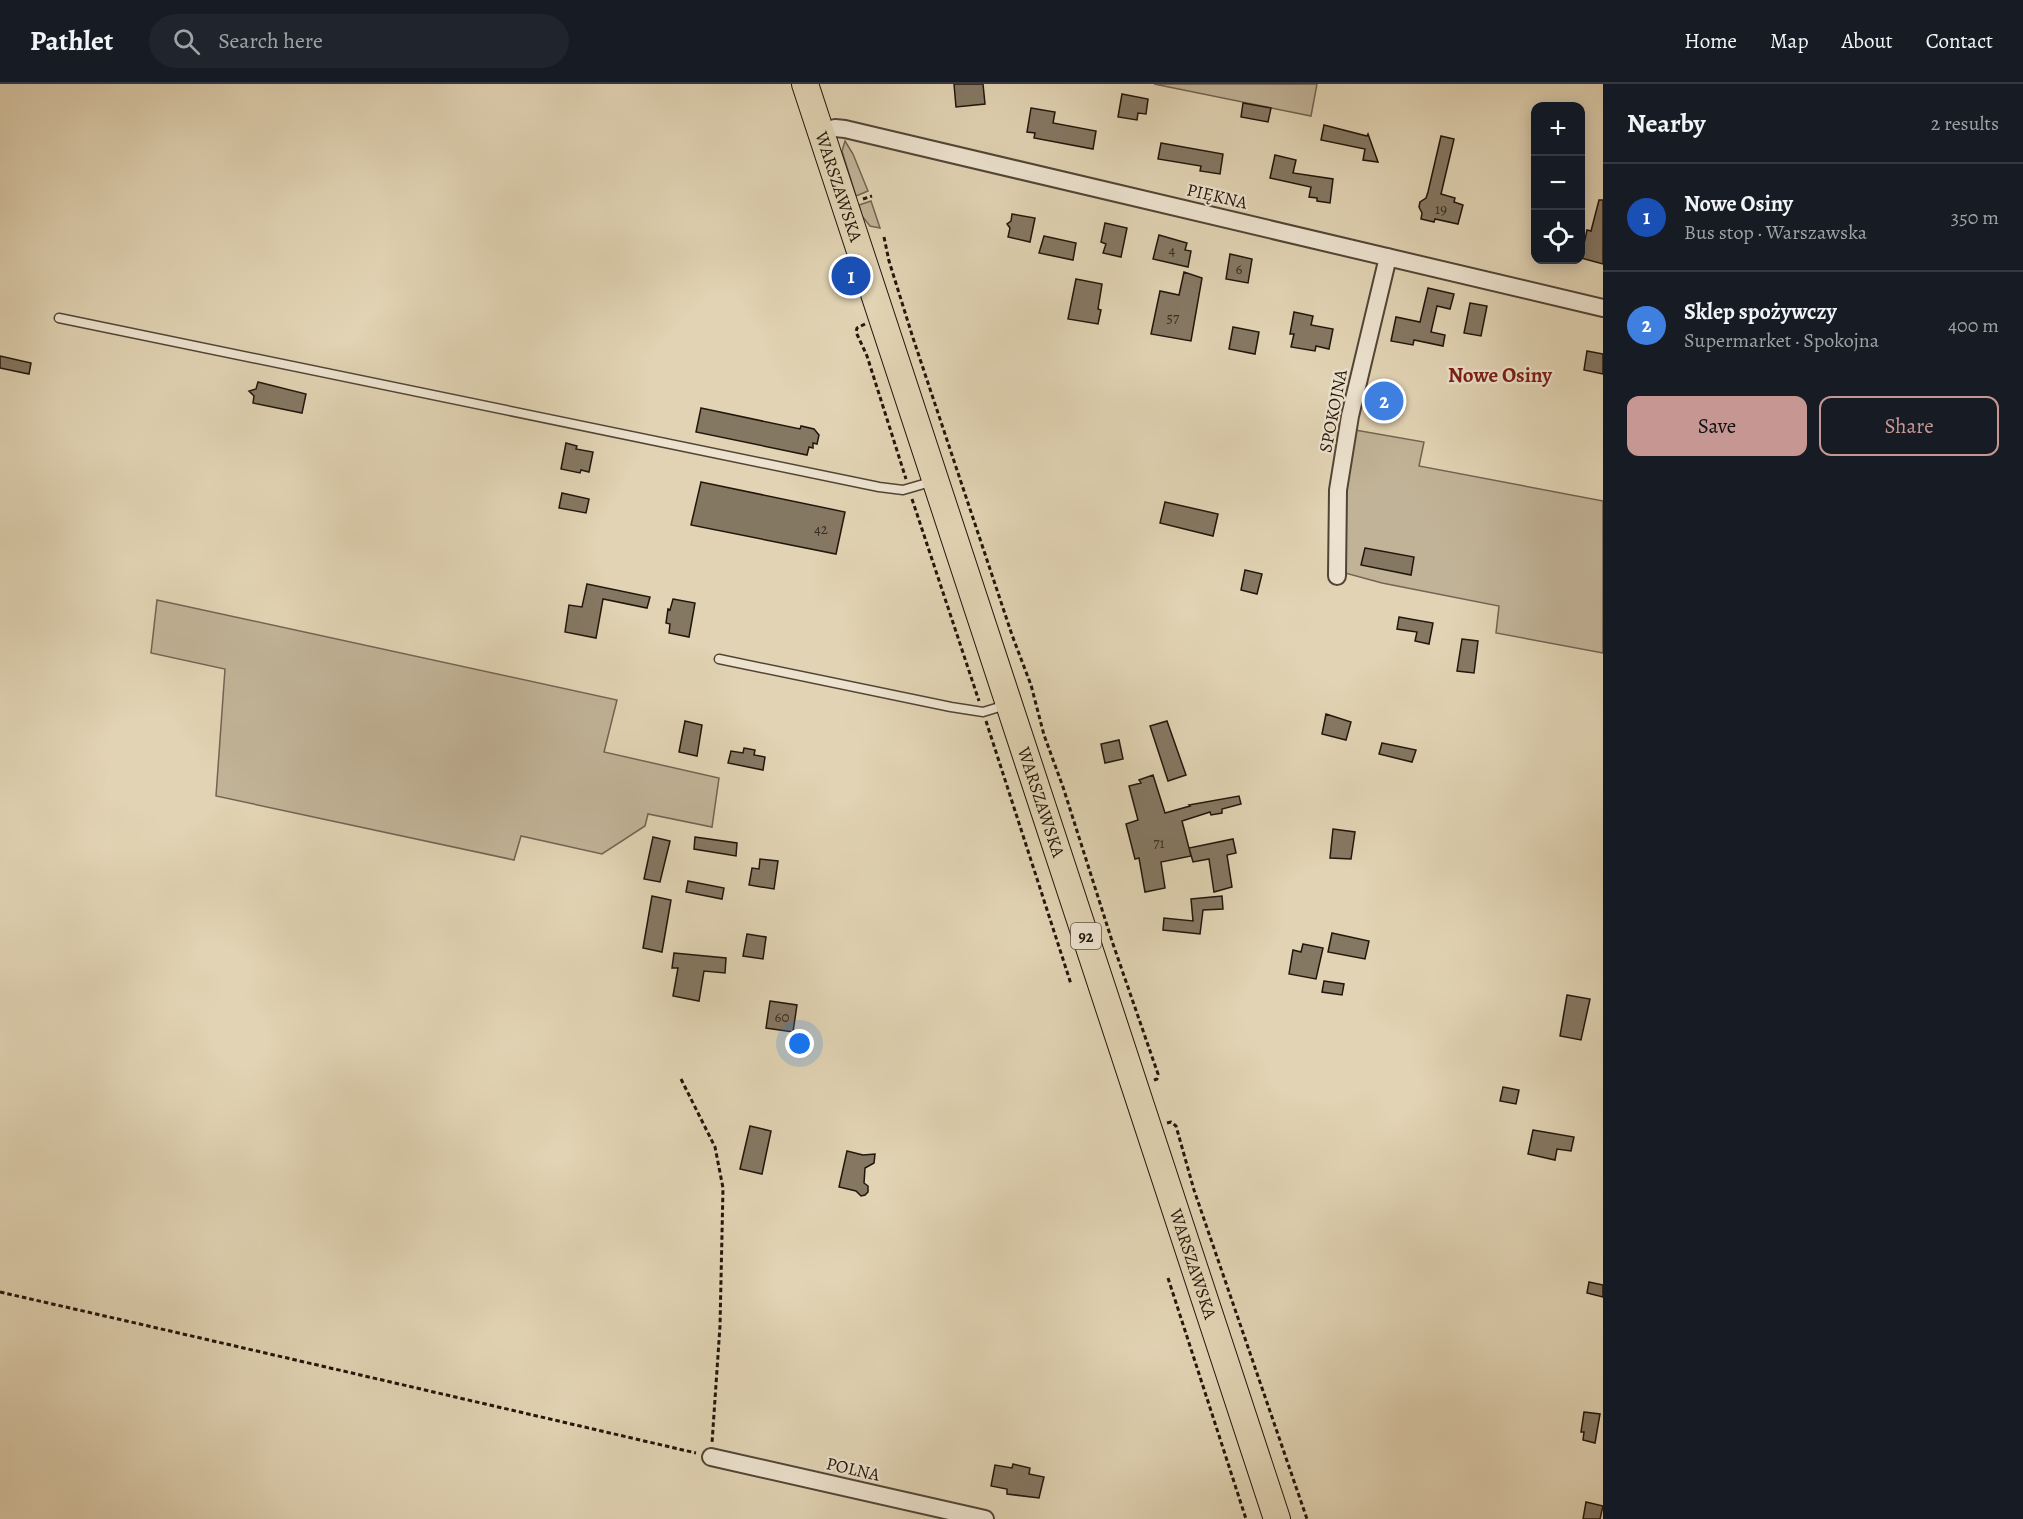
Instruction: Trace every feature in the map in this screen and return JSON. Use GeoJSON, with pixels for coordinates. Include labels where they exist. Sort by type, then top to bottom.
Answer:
{"type":"FeatureCollection","features":[{"type":"Feature","properties":{"kind":"main road","name":"WARSZAWSKA"},"geometry":{"type":"LineString","coordinates":[[805,84],[1277,1519]]}},
{"type":"Feature","properties":{"kind":"street","name":"PIĘKNA"},"geometry":{"type":"LineString","coordinates":[[821,132],[835,128],[846,129],[1603,308]]}},
{"type":"Feature","properties":{"kind":"street","name":"SPOKOJNA"},"geometry":{"type":"LineString","coordinates":[[1337,576],[1338,490],[1341,469],[1350,416],[1388,257]]}},
{"type":"Feature","properties":{"kind":"street","name":"POLNA"},"geometry":{"type":"LineString","coordinates":[[711,1457],[985,1519]]}},
{"type":"Feature","properties":{"kind":"lane"},"geometry":{"type":"LineString","coordinates":[[59,318],[867,485],[903,489],[936,480]]}},
{"type":"Feature","properties":{"kind":"lane"},"geometry":{"type":"LineString","coordinates":[[719,659],[983,712],[1009,704]]}},
{"type":"Feature","properties":{"kind":"path"},"geometry":{"type":"LineString","coordinates":[[884,237],[912,338],[1030,685],[1044,735],[1056,765],[1116,954],[1158,1074],[1157,1079],[1149,1082]]}},
{"type":"Feature","properties":{"kind":"path"},"geometry":{"type":"LineString","coordinates":[[867,321],[868,323],[857,328],[856,332],[867,356],[1071,984]]}},
{"type":"Feature","properties":{"kind":"path"},"geometry":{"type":"LineString","coordinates":[[0,1292],[711,1457],[720,1326],[723,1188],[715,1147],[681,1079]]}},
{"type":"Feature","properties":{"kind":"path"},"geometry":{"type":"LineString","coordinates":[[1162,1123],[1171,1122],[1176,1126],[1194,1190],[1307,1519]]}},
{"type":"Feature","properties":{"kind":"path"},"geometry":{"type":"LineString","coordinates":[[1168,1278],[1246,1519]]}},
{"type":"Feature","properties":{"kind":"shaded area"},"geometry":{"type":"Polygon","coordinates":[[[1154,84],[1317,84],[1311,116],[1154,84]]]}},
{"type":"Feature","properties":{"kind":"shaded area"},"geometry":{"type":"Polygon","coordinates":[[[845,141],[853,154],[868,191],[856,196],[842,151],[845,141]]]}},
{"type":"Feature","properties":{"kind":"shaded area"},"geometry":{"type":"Polygon","coordinates":[[[871,201],[880,228],[870,226],[862,216],[859,205],[871,201]]]}},
{"type":"Feature","properties":{"kind":"shaded area"},"geometry":{"type":"Polygon","coordinates":[[[1355,430],[1424,442],[1419,466],[1603,501],[1603,653],[1496,633],[1499,606],[1382,583],[1345,573],[1342,506],[1355,430]]]}},
{"type":"Feature","properties":{"kind":"shaded area"},"geometry":{"type":"Polygon","coordinates":[[[157,600],[617,700],[604,752],[719,778],[712,827],[648,814],[645,826],[602,854],[521,836],[514,860],[216,796],[225,669],[151,653],[157,600]]]}},
{"type":"Feature","properties":{"kind":"building"},"geometry":{"type":"Polygon","coordinates":[[[954,84],[983,84],[985,104],[956,107],[954,84]]]}},
{"type":"Feature","properties":{"kind":"building"},"geometry":{"type":"Polygon","coordinates":[[[1122,94],[1148,99],[1146,114],[1138,113],[1137,120],[1118,117],[1122,94]]]}},
{"type":"Feature","properties":{"kind":"building"},"geometry":{"type":"Polygon","coordinates":[[[1243,103],[1271,108],[1268,122],[1241,117],[1243,103]]]}},
{"type":"Feature","properties":{"kind":"building"},"geometry":{"type":"Polygon","coordinates":[[[1031,108],[1055,112],[1053,123],[1096,131],[1093,149],[1034,138],[1035,133],[1027,132],[1031,108]]]}},
{"type":"Feature","properties":{"kind":"building"},"geometry":{"type":"Polygon","coordinates":[[[1324,125],[1367,136],[1368,134],[1378,162],[1363,160],[1365,149],[1321,140],[1324,125]]]}},
{"type":"Feature","properties":{"kind":"building"},"geometry":{"type":"Polygon","coordinates":[[[1441,136],[1454,139],[1441,194],[1455,198],[1454,202],[1463,205],[1458,224],[1435,219],[1434,222],[1421,219],[1420,202],[1426,198],[1428,192],[1441,136]]]}},
{"type":"Feature","properties":{"kind":"building"},"geometry":{"type":"Polygon","coordinates":[[[1161,143],[1223,154],[1220,174],[1200,171],[1201,166],[1158,159],[1161,143]]]}},
{"type":"Feature","properties":{"kind":"building"},"geometry":{"type":"Polygon","coordinates":[[[1275,155],[1296,160],[1293,173],[1333,179],[1330,203],[1309,197],[1311,187],[1270,178],[1275,155]]]}},
{"type":"Feature","properties":{"kind":"building"},"geometry":{"type":"Polygon","coordinates":[[[1599,200],[1603,200],[1603,264],[1585,259],[1585,239],[1587,230],[1591,231],[1599,200]]]}},
{"type":"Feature","properties":{"kind":"building"},"geometry":{"type":"Polygon","coordinates":[[[1012,214],[1035,218],[1030,242],[1008,237],[1010,228],[1007,224],[1011,221],[1012,214]]]}},
{"type":"Feature","properties":{"kind":"building"},"geometry":{"type":"Polygon","coordinates":[[[1105,223],[1127,228],[1121,257],[1103,253],[1106,244],[1101,242],[1105,223]]]}},
{"type":"Feature","properties":{"kind":"building"},"geometry":{"type":"Polygon","coordinates":[[[1159,235],[1187,243],[1185,250],[1191,251],[1188,267],[1153,259],[1159,235]]]}},
{"type":"Feature","properties":{"kind":"building"},"geometry":{"type":"Polygon","coordinates":[[[1044,236],[1076,243],[1073,260],[1039,253],[1044,236]]]}},
{"type":"Feature","properties":{"kind":"building"},"geometry":{"type":"Polygon","coordinates":[[[1230,254],[1252,259],[1248,283],[1226,279],[1230,254]]]}},
{"type":"Feature","properties":{"kind":"building"},"geometry":{"type":"Polygon","coordinates":[[[1184,272],[1202,278],[1191,341],[1151,334],[1160,291],[1179,295],[1184,272]]]}},
{"type":"Feature","properties":{"kind":"building"},"geometry":{"type":"Polygon","coordinates":[[[1076,279],[1102,284],[1098,324],[1068,319],[1076,279]]]}},
{"type":"Feature","properties":{"kind":"building"},"geometry":{"type":"Polygon","coordinates":[[[1428,288],[1454,294],[1450,309],[1437,306],[1431,332],[1445,335],[1443,346],[1414,340],[1413,345],[1391,341],[1396,317],[1420,322],[1428,288]]]}},
{"type":"Feature","properties":{"kind":"building"},"geometry":{"type":"Polygon","coordinates":[[[1470,303],[1487,306],[1481,336],[1464,333],[1470,303]]]}},
{"type":"Feature","properties":{"kind":"building"},"geometry":{"type":"Polygon","coordinates":[[[1294,312],[1313,316],[1311,325],[1333,329],[1329,349],[1316,346],[1315,351],[1291,347],[1294,334],[1290,334],[1294,312]]]}},
{"type":"Feature","properties":{"kind":"building"},"geometry":{"type":"Polygon","coordinates":[[[1233,327],[1259,332],[1255,354],[1229,349],[1233,327]]]}},
{"type":"Feature","properties":{"kind":"building"},"geometry":{"type":"Polygon","coordinates":[[[1587,351],[1603,354],[1603,374],[1584,370],[1587,351]]]}},
{"type":"Feature","properties":{"kind":"building"},"geometry":{"type":"Polygon","coordinates":[[[0,356],[31,363],[29,374],[0,368],[0,356]]]}},
{"type":"Feature","properties":{"kind":"building"},"geometry":{"type":"Polygon","coordinates":[[[258,382],[306,394],[302,413],[253,403],[254,396],[249,391],[256,389],[258,382]]]}},
{"type":"Feature","properties":{"kind":"building"},"geometry":{"type":"Polygon","coordinates":[[[1376,388],[1396,393],[1391,413],[1372,409],[1376,388]]]}},
{"type":"Feature","properties":{"kind":"building"},"geometry":{"type":"Polygon","coordinates":[[[701,408],[800,429],[801,426],[814,429],[819,435],[817,444],[813,443],[813,448],[809,447],[807,455],[696,432],[701,408]]]}},
{"type":"Feature","properties":{"kind":"building"},"geometry":{"type":"Polygon","coordinates":[[[566,443],[577,446],[576,449],[593,452],[589,472],[581,470],[580,473],[561,469],[566,443]]]}},
{"type":"Feature","properties":{"kind":"building"},"geometry":{"type":"Polygon","coordinates":[[[701,482],[845,512],[836,554],[691,525],[701,482]]]}},
{"type":"Feature","properties":{"kind":"building"},"geometry":{"type":"Polygon","coordinates":[[[562,493],[589,499],[586,513],[559,508],[562,493]]]}},
{"type":"Feature","properties":{"kind":"building"},"geometry":{"type":"Polygon","coordinates":[[[1165,502],[1218,514],[1213,536],[1160,523],[1165,502]]]}},
{"type":"Feature","properties":{"kind":"building"},"geometry":{"type":"Polygon","coordinates":[[[1365,548],[1414,557],[1411,575],[1361,565],[1365,548]]]}},
{"type":"Feature","properties":{"kind":"building"},"geometry":{"type":"Polygon","coordinates":[[[1245,570],[1262,574],[1257,594],[1241,590],[1245,570]]]}},
{"type":"Feature","properties":{"kind":"building"},"geometry":{"type":"Polygon","coordinates":[[[587,584],[650,597],[647,608],[603,599],[596,638],[565,632],[569,605],[582,607],[587,584]]]}},
{"type":"Feature","properties":{"kind":"building"},"geometry":{"type":"Polygon","coordinates":[[[673,599],[695,603],[689,637],[669,633],[670,624],[666,623],[668,609],[670,610],[673,599]]]}},
{"type":"Feature","properties":{"kind":"building"},"geometry":{"type":"Polygon","coordinates":[[[1399,617],[1433,623],[1429,644],[1415,641],[1417,632],[1397,629],[1399,617]]]}},
{"type":"Feature","properties":{"kind":"building"},"geometry":{"type":"Polygon","coordinates":[[[1462,639],[1478,641],[1474,673],[1457,671],[1462,639]]]}},
{"type":"Feature","properties":{"kind":"building"},"geometry":{"type":"Polygon","coordinates":[[[1326,714],[1351,722],[1346,740],[1322,734],[1326,714]]]}},
{"type":"Feature","properties":{"kind":"building"},"geometry":{"type":"Polygon","coordinates":[[[685,721],[702,725],[697,756],[679,752],[685,721]]]}},
{"type":"Feature","properties":{"kind":"building"},"geometry":{"type":"Polygon","coordinates":[[[1167,721],[1186,775],[1168,781],[1150,726],[1167,721]]]}},
{"type":"Feature","properties":{"kind":"building"},"geometry":{"type":"Polygon","coordinates":[[[1119,740],[1123,759],[1105,763],[1101,744],[1119,740]]]}},
{"type":"Feature","properties":{"kind":"building"},"geometry":{"type":"Polygon","coordinates":[[[1382,743],[1416,750],[1412,762],[1379,754],[1382,743]]]}},
{"type":"Feature","properties":{"kind":"building"},"geometry":{"type":"Polygon","coordinates":[[[744,748],[755,750],[754,755],[765,757],[763,770],[728,763],[731,751],[743,753],[744,748]]]}},
{"type":"Feature","properties":{"kind":"building"},"geometry":{"type":"Polygon","coordinates":[[[1153,775],[1165,813],[1189,805],[1239,796],[1241,804],[1222,809],[1222,813],[1211,815],[1210,812],[1182,821],[1191,856],[1161,862],[1165,888],[1145,892],[1139,858],[1135,859],[1126,824],[1138,820],[1129,786],[1141,783],[1139,780],[1153,775]]]}},
{"type":"Feature","properties":{"kind":"building"},"geometry":{"type":"Polygon","coordinates":[[[1333,829],[1355,832],[1351,859],[1330,858],[1333,829]]]}},
{"type":"Feature","properties":{"kind":"building"},"geometry":{"type":"Polygon","coordinates":[[[653,837],[670,841],[660,882],[644,879],[653,837]]]}},
{"type":"Feature","properties":{"kind":"building"},"geometry":{"type":"Polygon","coordinates":[[[695,837],[737,843],[736,856],[694,849],[695,837]]]}},
{"type":"Feature","properties":{"kind":"building"},"geometry":{"type":"Polygon","coordinates":[[[1233,839],[1236,853],[1227,855],[1232,887],[1214,892],[1209,859],[1193,862],[1189,848],[1233,839]]]}},
{"type":"Feature","properties":{"kind":"building"},"geometry":{"type":"Polygon","coordinates":[[[760,859],[778,861],[774,889],[749,885],[752,868],[759,869],[760,859]]]}},
{"type":"Feature","properties":{"kind":"building"},"geometry":{"type":"Polygon","coordinates":[[[688,881],[724,888],[722,899],[686,892],[688,881]]]}},
{"type":"Feature","properties":{"kind":"building"},"geometry":{"type":"Polygon","coordinates":[[[652,896],[671,900],[662,952],[643,948],[652,896]]]}},
{"type":"Feature","properties":{"kind":"building"},"geometry":{"type":"Polygon","coordinates":[[[1222,896],[1223,909],[1203,910],[1200,934],[1163,930],[1164,918],[1193,921],[1191,899],[1222,896]]]}},
{"type":"Feature","properties":{"kind":"building"},"geometry":{"type":"Polygon","coordinates":[[[1332,933],[1369,941],[1365,959],[1328,952],[1332,933]]]}},
{"type":"Feature","properties":{"kind":"building"},"geometry":{"type":"Polygon","coordinates":[[[747,934],[766,937],[763,959],[743,956],[747,934]]]}},
{"type":"Feature","properties":{"kind":"building"},"geometry":{"type":"Polygon","coordinates":[[[1303,944],[1323,948],[1316,979],[1289,974],[1293,950],[1301,952],[1303,944]]]}},
{"type":"Feature","properties":{"kind":"building"},"geometry":{"type":"Polygon","coordinates":[[[674,953],[726,958],[725,973],[704,971],[699,1001],[673,996],[678,968],[672,968],[674,953]]]}},
{"type":"Feature","properties":{"kind":"building"},"geometry":{"type":"Polygon","coordinates":[[[1324,981],[1344,984],[1342,995],[1322,992],[1324,981]]]}},
{"type":"Feature","properties":{"kind":"building"},"geometry":{"type":"Polygon","coordinates":[[[1567,995],[1590,999],[1581,1040],[1560,1036],[1567,995]]]}},
{"type":"Feature","properties":{"kind":"building"},"geometry":{"type":"Polygon","coordinates":[[[770,1001],[797,1005],[793,1032],[766,1028],[770,1001]]]}},
{"type":"Feature","properties":{"kind":"building"},"geometry":{"type":"Polygon","coordinates":[[[1503,1087],[1519,1090],[1516,1104],[1500,1101],[1503,1087]]]}},
{"type":"Feature","properties":{"kind":"building"},"geometry":{"type":"Polygon","coordinates":[[[750,1126],[771,1131],[762,1174],[740,1169],[750,1126]]]}},
{"type":"Feature","properties":{"kind":"building"},"geometry":{"type":"Polygon","coordinates":[[[1533,1130],[1574,1137],[1571,1151],[1557,1149],[1555,1160],[1528,1154],[1533,1130]]]}},
{"type":"Feature","properties":{"kind":"building"},"geometry":{"type":"Polygon","coordinates":[[[847,1151],[863,1155],[875,1154],[874,1163],[865,1168],[864,1183],[868,1186],[868,1192],[865,1195],[861,1196],[856,1191],[839,1187],[847,1151]]]}},
{"type":"Feature","properties":{"kind":"building"},"geometry":{"type":"Polygon","coordinates":[[[1589,1282],[1603,1285],[1603,1297],[1587,1293],[1589,1282]]]}},
{"type":"Feature","properties":{"kind":"building"},"geometry":{"type":"Polygon","coordinates":[[[1584,1412],[1600,1414],[1595,1443],[1583,1440],[1584,1432],[1581,1432],[1584,1412]]]}},
{"type":"Feature","properties":{"kind":"building"},"geometry":{"type":"Polygon","coordinates":[[[1013,1464],[1030,1468],[1029,1474],[1044,1477],[1039,1498],[1007,1494],[1007,1489],[991,1486],[995,1465],[1012,1468],[1013,1464]]]}},
{"type":"Feature","properties":{"kind":"building"},"geometry":{"type":"Polygon","coordinates":[[[1586,1502],[1603,1506],[1600,1519],[1583,1519],[1586,1502]]]}},
{"type":"Feature","properties":{"kind":"place","name":"Nowe Osiny"},"geometry":{"type":"Point","coordinates":[851,276]}},
{"type":"Feature","properties":{"kind":"place","name":"Sklep spożywczy"},"geometry":{"type":"Point","coordinates":[1384,401]}},
{"type":"Feature","properties":{"kind":"district","name":"Nowe Osiny"},"geometry":{"type":"Point","coordinates":[1500,375]}}]}
